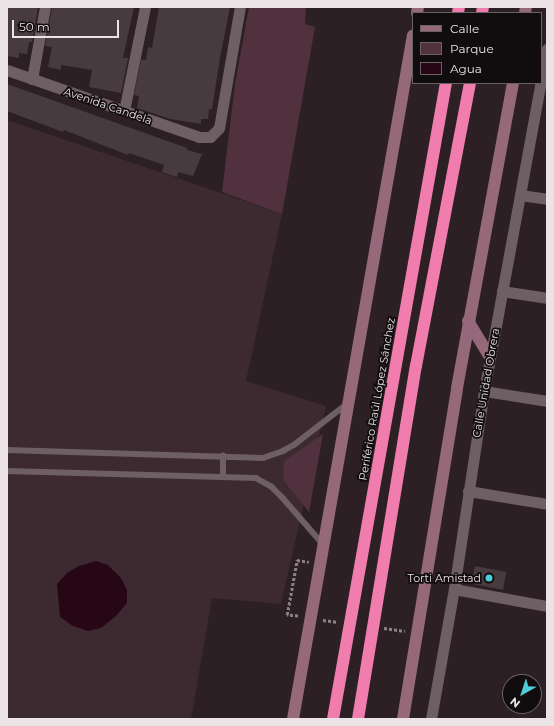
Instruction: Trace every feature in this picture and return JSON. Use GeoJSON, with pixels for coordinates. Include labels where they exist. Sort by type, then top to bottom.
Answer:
{"type":"FeatureCollection","features":[{"type":"Feature","properties":{"kind":"highway","name":"Periférico Raúl López Sánchez"},"geometry":{"type":"LineString","coordinates":[[333,719],[446,84]]}},
{"type":"Feature","properties":{"kind":"highway"},"geometry":{"type":"LineString","coordinates":[[358,719],[416,366],[470,84]]}},
{"type":"Feature","properties":{"kind":"main road"},"geometry":{"type":"LineString","coordinates":[[293,719],[412,41]]}},
{"type":"Feature","properties":{"kind":"main road"},"geometry":{"type":"LineString","coordinates":[[403,719],[468,321],[494,190],[513,84]]}},
{"type":"Feature","properties":{"kind":"main road"},"geometry":{"type":"LineString","coordinates":[[468,321],[490,357]]}},
{"type":"Feature","properties":{"kind":"street"},"geometry":{"type":"LineString","coordinates":[[32,79],[45,7]]}},
{"type":"Feature","properties":{"kind":"street"},"geometry":{"type":"LineString","coordinates":[[124,111],[145,7]]}},
{"type":"Feature","properties":{"kind":"street","name":"Avenida Candela"},"geometry":{"type":"LineString","coordinates":[[7,70],[199,136],[210,137],[218,128],[240,7]]}},
{"type":"Feature","properties":{"kind":"street","name":"Calle Unidad Obrera"},"geometry":{"type":"LineString","coordinates":[[431,719],[454,589],[490,357],[520,195],[543,96],[547,49]]}},
{"type":"Feature","properties":{"kind":"street"},"geometry":{"type":"LineString","coordinates":[[520,195],[547,199]]}},
{"type":"Feature","properties":{"kind":"street"},"geometry":{"type":"LineString","coordinates":[[502,291],[547,298]]}},
{"type":"Feature","properties":{"kind":"street"},"geometry":{"type":"LineString","coordinates":[[484,391],[547,401]]}},
{"type":"Feature","properties":{"kind":"street"},"geometry":{"type":"LineString","coordinates":[[468,491],[547,504]]}},
{"type":"Feature","properties":{"kind":"street"},"geometry":{"type":"LineString","coordinates":[[454,589],[547,606]]}},
{"type":"Feature","properties":{"kind":"lane"},"geometry":{"type":"LineString","coordinates":[[7,450],[263,458],[283,451],[349,402]]}},
{"type":"Feature","properties":{"kind":"lane"},"geometry":{"type":"LineString","coordinates":[[223,456],[223,476]]}},
{"type":"Feature","properties":{"kind":"lane"},"geometry":{"type":"LineString","coordinates":[[7,471],[249,477],[268,484],[294,508],[324,546]]}},
{"type":"Feature","properties":{"kind":"path"},"geometry":{"type":"LineString","coordinates":[[287,615],[297,560],[320,565]]}},
{"type":"Feature","properties":{"kind":"shaded area"},"geometry":{"type":"Polygon","coordinates":[[[7,120],[282,214],[246,381],[326,406],[281,604],[212,598],[191,719],[7,719],[7,120]]]}},
{"type":"Feature","properties":{"kind":"green space"},"geometry":{"type":"Polygon","coordinates":[[[249,7],[306,7],[305,24],[315,27],[282,214],[222,192],[235,84],[249,7]]]}},
{"type":"Feature","properties":{"kind":"green space"},"geometry":{"type":"Polygon","coordinates":[[[323,434],[309,512],[283,480],[284,461],[323,434]]]}},
{"type":"Feature","properties":{"kind":"water"},"geometry":{"type":"Polygon","coordinates":[[[96,561],[108,565],[121,578],[127,590],[127,603],[116,616],[101,628],[88,631],[73,626],[60,617],[57,584],[67,573],[79,566],[96,561]]]}},
{"type":"Feature","properties":{"kind":"building"},"geometry":{"type":"Polygon","coordinates":[[[7,7],[38,7],[32,42],[29,42],[27,54],[19,53],[19,58],[7,56],[7,7]]]}},
{"type":"Feature","properties":{"kind":"building"},"geometry":{"type":"Polygon","coordinates":[[[52,7],[134,7],[123,58],[128,58],[121,93],[89,87],[92,70],[61,65],[61,70],[48,67],[52,47],[45,46],[52,7]]]}},
{"type":"Feature","properties":{"kind":"building"},"geometry":{"type":"Polygon","coordinates":[[[159,7],[230,7],[212,109],[209,109],[208,119],[201,119],[201,124],[170,119],[137,108],[139,96],[134,95],[141,60],[146,60],[148,47],[152,48],[159,7]]]}},
{"type":"Feature","properties":{"kind":"building"},"geometry":{"type":"Polygon","coordinates":[[[7,84],[187,148],[187,150],[202,154],[193,176],[178,172],[177,177],[162,172],[164,165],[129,153],[128,155],[64,130],[63,132],[7,111],[7,84]]]}},
{"type":"Feature","properties":{"kind":"building","name":"Torti Amistad"},"geometry":{"type":"Polygon","coordinates":[[[475,566],[506,572],[503,590],[472,584],[475,566]]]}},
{"type":"Feature","properties":{"kind":"place","name":"Torti Amistad"},"geometry":{"type":"Point","coordinates":[489,578]}}]}
